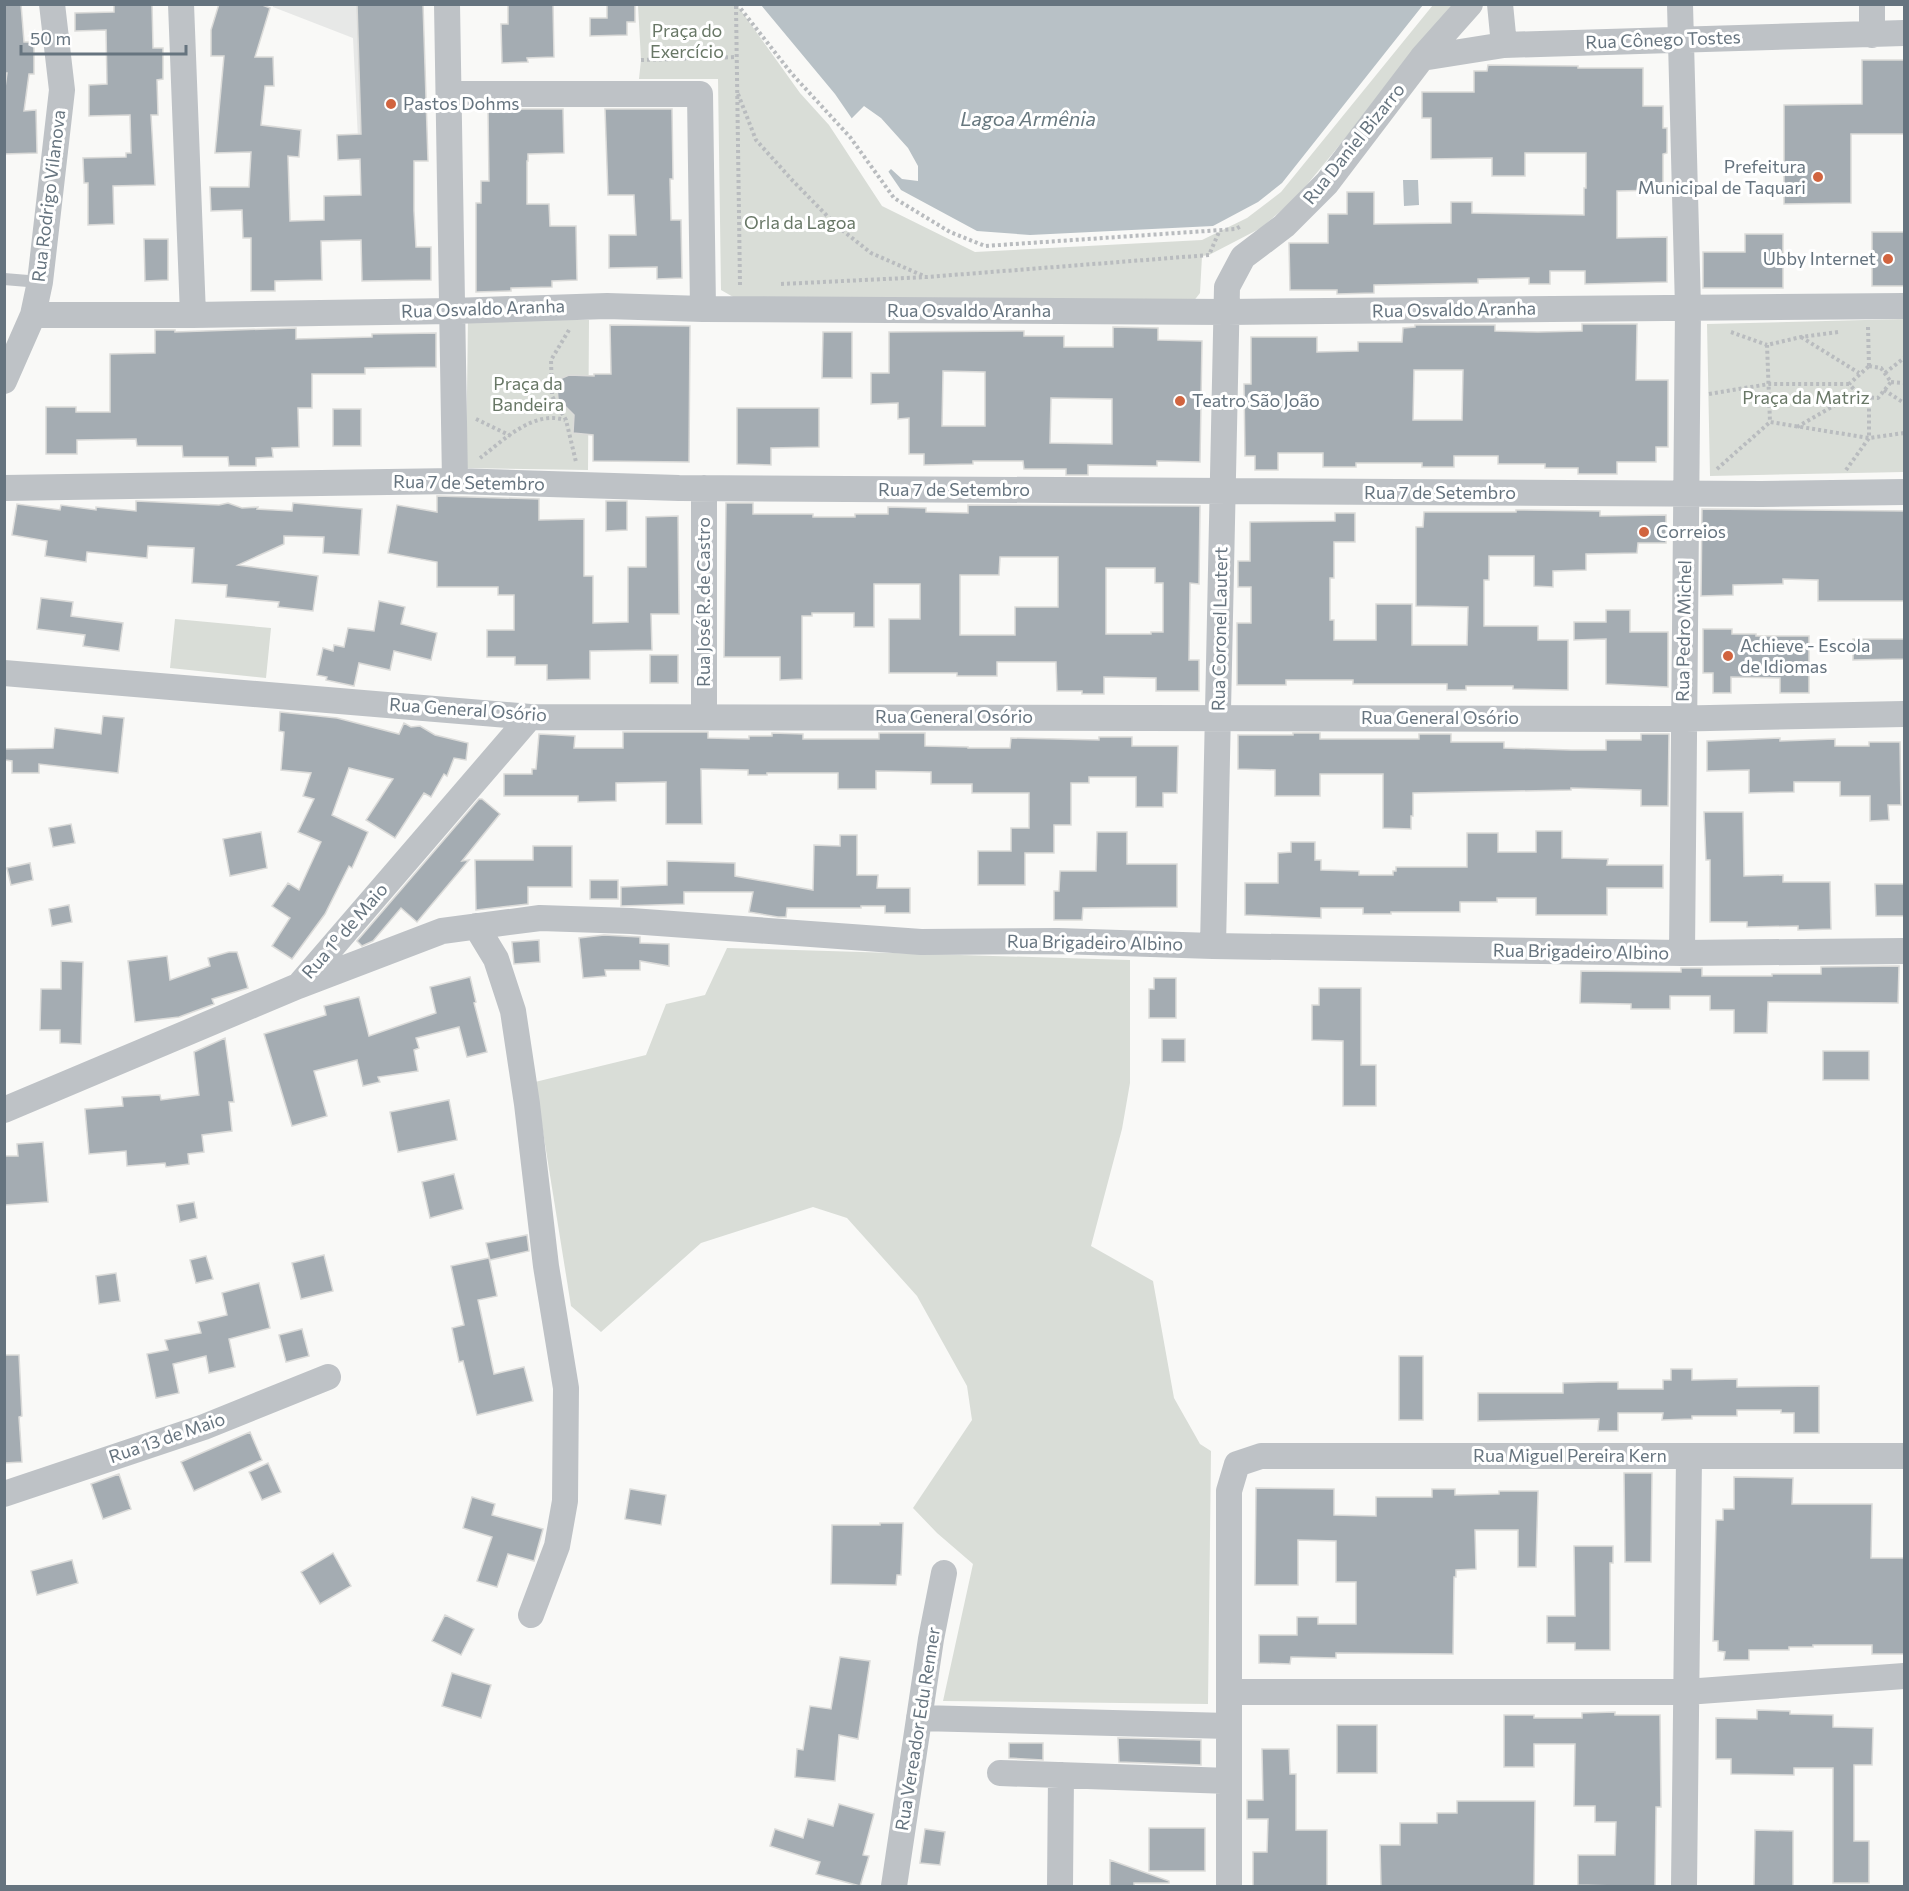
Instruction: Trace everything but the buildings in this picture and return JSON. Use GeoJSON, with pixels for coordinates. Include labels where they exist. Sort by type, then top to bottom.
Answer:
{"type":"FeatureCollection","features":[{"type":"Feature","properties":{"kind":"street","name":"Rua Rodrigo Vilanova"},"geometry":{"type":"LineString","coordinates":[[4,381],[33,315],[40,282],[62,90],[52,4]]}},
{"type":"Feature","properties":{"kind":"street"},"geometry":{"type":"LineString","coordinates":[[182,4],[193,315]]}},
{"type":"Feature","properties":{"kind":"street"},"geometry":{"type":"LineString","coordinates":[[447,4],[455,481]]}},
{"type":"Feature","properties":{"kind":"street","name":"Rua Daniel Bizarro"},"geometry":{"type":"LineString","coordinates":[[1227,312],[1227,287],[1243,257],[1284,226],[1327,183],[1422,58],[1470,4]]}},
{"type":"Feature","properties":{"kind":"street"},"geometry":{"type":"LineString","coordinates":[[1500,4],[1504,45]]}},
{"type":"Feature","properties":{"kind":"street","name":"Rua Pedro Michel"},"geometry":{"type":"LineString","coordinates":[[1680,4],[1688,308],[1682,953]]}},
{"type":"Feature","properties":{"kind":"street"},"geometry":{"type":"LineString","coordinates":[[1872,4],[1872,35]]}},
{"type":"Feature","properties":{"kind":"street","name":"Rua Cônego Tostes"},"geometry":{"type":"LineString","coordinates":[[1422,58],[1504,45],[1905,33]]}},
{"type":"Feature","properties":{"kind":"street"},"geometry":{"type":"LineString","coordinates":[[449,94],[700,94],[704,309]]}},
{"type":"Feature","properties":{"kind":"street","name":"Rua Osvaldo Aranha"},"geometry":{"type":"LineString","coordinates":[[33,315],[452,311],[607,306],[704,309],[1227,312],[1905,306]]}},
{"type":"Feature","properties":{"kind":"street","name":"Rua Coronel Lautert"},"geometry":{"type":"LineString","coordinates":[[1213,946],[1227,312]]}},
{"type":"Feature","properties":{"kind":"street","name":"Rua 7 de Setembro"},"geometry":{"type":"LineString","coordinates":[[4,488],[455,481],[704,489],[1761,494],[1905,492]]}},
{"type":"Feature","properties":{"kind":"street","name":"Rua José R. de Castro"},"geometry":{"type":"LineString","coordinates":[[704,489],[704,716]]}},
{"type":"Feature","properties":{"kind":"street","name":"Rua General Osório"},"geometry":{"type":"LineString","coordinates":[[4,673],[530,717],[1683,719],[1905,714]]}},
{"type":"Feature","properties":{"kind":"street","name":"Rua 1º de Maio"},"geometry":{"type":"LineString","coordinates":[[4,1110],[298,986],[530,717]]}},
{"type":"Feature","properties":{"kind":"street","name":"Rua Brigadeiro Albino"},"geometry":{"type":"LineString","coordinates":[[298,986],[442,931],[540,918],[631,921],[921,942],[1058,941],[1213,946],[1682,953],[1905,951]]}},
{"type":"Feature","properties":{"kind":"street"},"geometry":{"type":"LineString","coordinates":[[476,926],[496,959],[513,1011],[527,1104],[546,1266],[566,1388],[565,1501],[557,1546],[531,1615]]}},
{"type":"Feature","properties":{"kind":"street","name":"Rua 13 de Maio"},"geometry":{"type":"LineString","coordinates":[[4,1494],[204,1427],[328,1377]]}},
{"type":"Feature","properties":{"kind":"street","name":"Rua Miguel Pereira Kern"},"geometry":{"type":"LineString","coordinates":[[1229,1692],[1229,1491],[1237,1464],[1261,1456],[1905,1456]]}},
{"type":"Feature","properties":{"kind":"street"},"geometry":{"type":"LineString","coordinates":[[1684,1887],[1689,1457]]}},
{"type":"Feature","properties":{"kind":"street","name":"Rua Vereador Edu Renner"},"geometry":{"type":"LineString","coordinates":[[894,1887],[931,1639],[945,1573]]}},
{"type":"Feature","properties":{"kind":"street"},"geometry":{"type":"LineString","coordinates":[[1229,1887],[1229,1692],[1686,1692],[1905,1676]]}},
{"type":"Feature","properties":{"kind":"street"},"geometry":{"type":"LineString","coordinates":[[920,1718],[1229,1726]]}},
{"type":"Feature","properties":{"kind":"street"},"geometry":{"type":"LineString","coordinates":[[1000,1773],[1229,1781]]}},
{"type":"Feature","properties":{"kind":"street"},"geometry":{"type":"LineString","coordinates":[[1060,1887],[1061,1775]]}},
{"type":"Feature","properties":{"kind":"lane"},"geometry":{"type":"LineString","coordinates":[[4,279],[40,282]]}},
{"type":"Feature","properties":{"kind":"path"},"geometry":{"type":"LineString","coordinates":[[736,4],[740,285],[751,285]]}},
{"type":"Feature","properties":{"kind":"path"},"geometry":{"type":"LineString","coordinates":[[736,4],[792,74],[850,137],[894,198],[950,232],[985,246],[1236,230],[1246,223]]}},
{"type":"Feature","properties":{"kind":"path"},"geometry":{"type":"LineString","coordinates":[[641,60],[737,57]]}},
{"type":"Feature","properties":{"kind":"path"},"geometry":{"type":"LineString","coordinates":[[737,90],[756,140],[837,226],[871,253],[927,278]]}},
{"type":"Feature","properties":{"kind":"path"},"geometry":{"type":"LineString","coordinates":[[775,284],[927,278],[1209,255],[1220,231]]}},
{"type":"Feature","properties":{"kind":"path"},"geometry":{"type":"LineString","coordinates":[[1868,320],[1869,366]]}},
{"type":"Feature","properties":{"kind":"path"},"geometry":{"type":"LineString","coordinates":[[570,329],[551,360],[552,396],[566,420],[577,469]]}},
{"type":"Feature","properties":{"kind":"path"},"geometry":{"type":"LineString","coordinates":[[1857,330],[1877,329]]}},
{"type":"Feature","properties":{"kind":"path"},"geometry":{"type":"LineString","coordinates":[[1727,331],[1767,345],[1801,337],[1846,331]]}},
{"type":"Feature","properties":{"kind":"path"},"geometry":{"type":"LineString","coordinates":[[1801,337],[1859,373]]}},
{"type":"Feature","properties":{"kind":"path"},"geometry":{"type":"LineString","coordinates":[[1710,476],[1770,422],[1767,345]]}},
{"type":"Feature","properties":{"kind":"path"},"geometry":{"type":"LineString","coordinates":[[1885,374],[1905,358]]}},
{"type":"Feature","properties":{"kind":"path"},"geometry":{"type":"LineString","coordinates":[[1708,394],[1769,384],[1849,384],[1869,366],[1881,368],[1891,382],[1905,383]]}},
{"type":"Feature","properties":{"kind":"path"},"geometry":{"type":"LineString","coordinates":[[1849,384],[1861,397],[1878,398],[1891,382]]}},
{"type":"Feature","properties":{"kind":"path"},"geometry":{"type":"LineString","coordinates":[[1884,390],[1905,403]]}},
{"type":"Feature","properties":{"kind":"path"},"geometry":{"type":"LineString","coordinates":[[1796,428],[1856,393]]}},
{"type":"Feature","properties":{"kind":"path"},"geometry":{"type":"LineString","coordinates":[[1843,473],[1869,438],[1869,397]]}},
{"type":"Feature","properties":{"kind":"path"},"geometry":{"type":"LineString","coordinates":[[467,415],[511,436]]}},
{"type":"Feature","properties":{"kind":"path"},"geometry":{"type":"LineString","coordinates":[[475,461],[511,436],[520,426],[555,416],[566,420]]}},
{"type":"Feature","properties":{"kind":"path"},"geometry":{"type":"LineString","coordinates":[[1770,422],[1869,438],[1905,433]]}},
{"type":"Feature","properties":{"kind":"shaded area","name":"Pastos Dohms"},"geometry":{"type":"Polygon","coordinates":[[[273,5],[423,5],[428,161],[362,163],[359,159],[353,38],[273,7],[273,5]]]}},
{"type":"Feature","properties":{"kind":"green space","name":"Orla da Lagoa"},"geometry":{"type":"Polygon","coordinates":[[[638,5],[737,5],[800,93],[829,125],[882,206],[975,252],[1202,240],[1247,218],[1281,192],[1433,5],[1455,5],[1296,198],[1261,228],[1209,255],[1202,256],[1200,293],[1193,302],[742,302],[721,290],[718,79],[639,79],[641,60],[638,5]]]}},
{"type":"Feature","properties":{"kind":"green space","name":"Praça da Bandeira"},"geometry":{"type":"Polygon","coordinates":[[[468,318],[589,320],[588,470],[466,468],[468,318]]]}},
{"type":"Feature","properties":{"kind":"green space","name":"Praça da Matriz"},"geometry":{"type":"Polygon","coordinates":[[[1904,319],[1904,472],[1710,476],[1707,324],[1904,319]]]}},
{"type":"Feature","properties":{"kind":"green space"},"geometry":{"type":"Polygon","coordinates":[[[175,619],[271,628],[266,678],[170,668],[175,619]]]}},
{"type":"Feature","properties":{"kind":"green space"},"geometry":{"type":"Polygon","coordinates":[[[727,948],[1130,960],[1130,1083],[1122,1129],[1091,1246],[1153,1281],[1174,1398],[1200,1444],[1211,1451],[1208,1704],[943,1701],[973,1564],[937,1533],[913,1508],[972,1420],[967,1386],[917,1296],[847,1218],[813,1207],[701,1243],[601,1332],[571,1306],[535,1082],[646,1055],[666,1004],[705,995],[727,948]]]}},
{"type":"Feature","properties":{"kind":"water","name":"Lagoa Armênia"},"geometry":{"type":"Polygon","coordinates":[[[761,5],[1423,5],[1282,183],[1258,202],[1213,226],[1030,235],[977,231],[901,190],[835,94],[761,5]]]}},
{"type":"Feature","properties":{"kind":"water"},"geometry":{"type":"Polygon","coordinates":[[[1403,180],[1418,180],[1419,205],[1404,206],[1403,180]]]}},
{"type":"Feature","properties":{"kind":"pier"},"geometry":{"type":"Polygon","coordinates":[[[864,106],[881,118],[908,148],[918,166],[918,181],[902,179],[891,169],[886,174],[851,119],[864,106]]]}},
{"type":"Feature","properties":{"kind":"place","name":"Pastos Dohms"},"geometry":{"type":"Point","coordinates":[391,104]}},
{"type":"Feature","properties":{"kind":"place","name":"Prefeitura Municipal de Taquari"},"geometry":{"type":"Point","coordinates":[1818,177]}},
{"type":"Feature","properties":{"kind":"place","name":"Ubby Internet"},"geometry":{"type":"Point","coordinates":[1888,259]}},
{"type":"Feature","properties":{"kind":"place","name":"Teatro São João"},"geometry":{"type":"Point","coordinates":[1180,401]}},
{"type":"Feature","properties":{"kind":"place","name":"Correios"},"geometry":{"type":"Point","coordinates":[1644,532]}},
{"type":"Feature","properties":{"kind":"place","name":"Achieve - Escola de Idiomas"},"geometry":{"type":"Point","coordinates":[1728,656]}},
{"type":"Feature","properties":{"kind":"park label","name":"Praça do Exercício"},"geometry":{"type":"Point","coordinates":[687,42]}}]}
